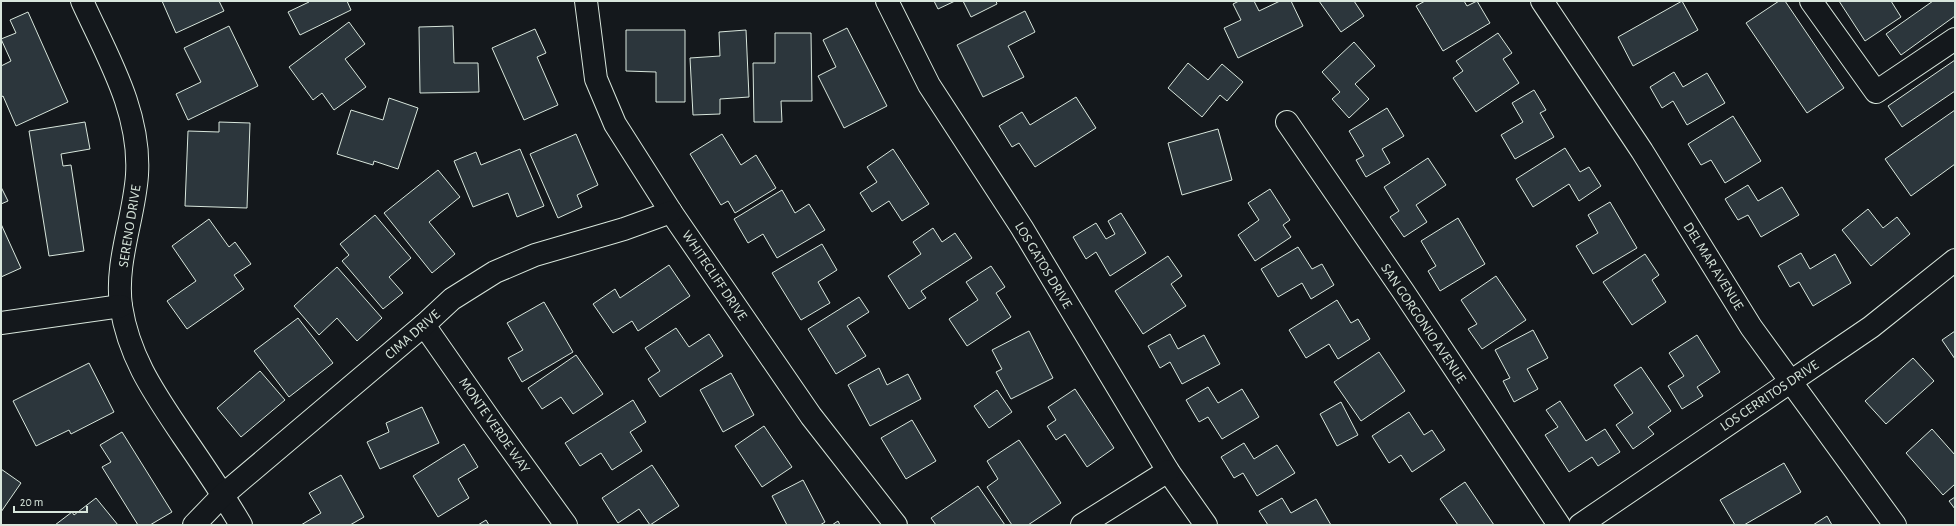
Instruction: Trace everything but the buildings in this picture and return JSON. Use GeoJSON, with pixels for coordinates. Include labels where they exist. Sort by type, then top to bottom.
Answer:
{"type":"FeatureCollection","features":[{"type":"Feature","properties":{"kind":"street","name":"SERENO DRIVE"},"geometry":{"type":"LineString","coordinates":[[82,1],[122,88],[132,117],[138,146],[137,176],[133,204],[120,267],[121,306],[137,362],[148,383],[223,495],[241,525]]}},
{"type":"Feature","properties":{"kind":"street","name":"WHITECLIFF DRIVE"},"geometry":{"type":"LineString","coordinates":[[586,1],[595,72],[615,124],[671,212],[811,416],[896,525]]}},
{"type":"Feature","properties":{"kind":"street","name":"LOS GATOS DRIVE"},"geometry":{"type":"LineString","coordinates":[[887,1],[930,85],[1022,228],[1168,471],[1206,525]]}},
{"type":"Feature","properties":{"kind":"street"},"geometry":{"type":"LineString","coordinates":[[1811,1],[1876,92],[1955,39]]}},
{"type":"Feature","properties":{"kind":"street","name":"DEL MAR AVENUE"},"geometry":{"type":"LineString","coordinates":[[1550,3],[1751,327],[1895,525]]}},
{"type":"Feature","properties":{"kind":"street","name":"SAN GORGONIO AVENUE"},"geometry":{"type":"LineString","coordinates":[[1287,122],[1404,291],[1559,525]]}},
{"type":"Feature","properties":{"kind":"street","name":"CIMA DRIVE"},"geometry":{"type":"LineString","coordinates":[[194,525],[223,495],[424,325],[452,299],[495,272],[535,256],[624,229],[671,212]]}},
{"type":"Feature","properties":{"kind":"street","name":"LOS CERRITOS DRIVE"},"geometry":{"type":"LineString","coordinates":[[1580,525],[1790,380],[1871,327],[1955,260]]}},
{"type":"Feature","properties":{"kind":"street"},"geometry":{"type":"LineString","coordinates":[[1,323],[121,306]]}},
{"type":"Feature","properties":{"kind":"street","name":"MONTE VERDE WAY"},"geometry":{"type":"LineString","coordinates":[[424,325],[566,525]]}},
{"type":"Feature","properties":{"kind":"street"},"geometry":{"type":"LineString","coordinates":[[1082,525],[1168,471]]}}]}
